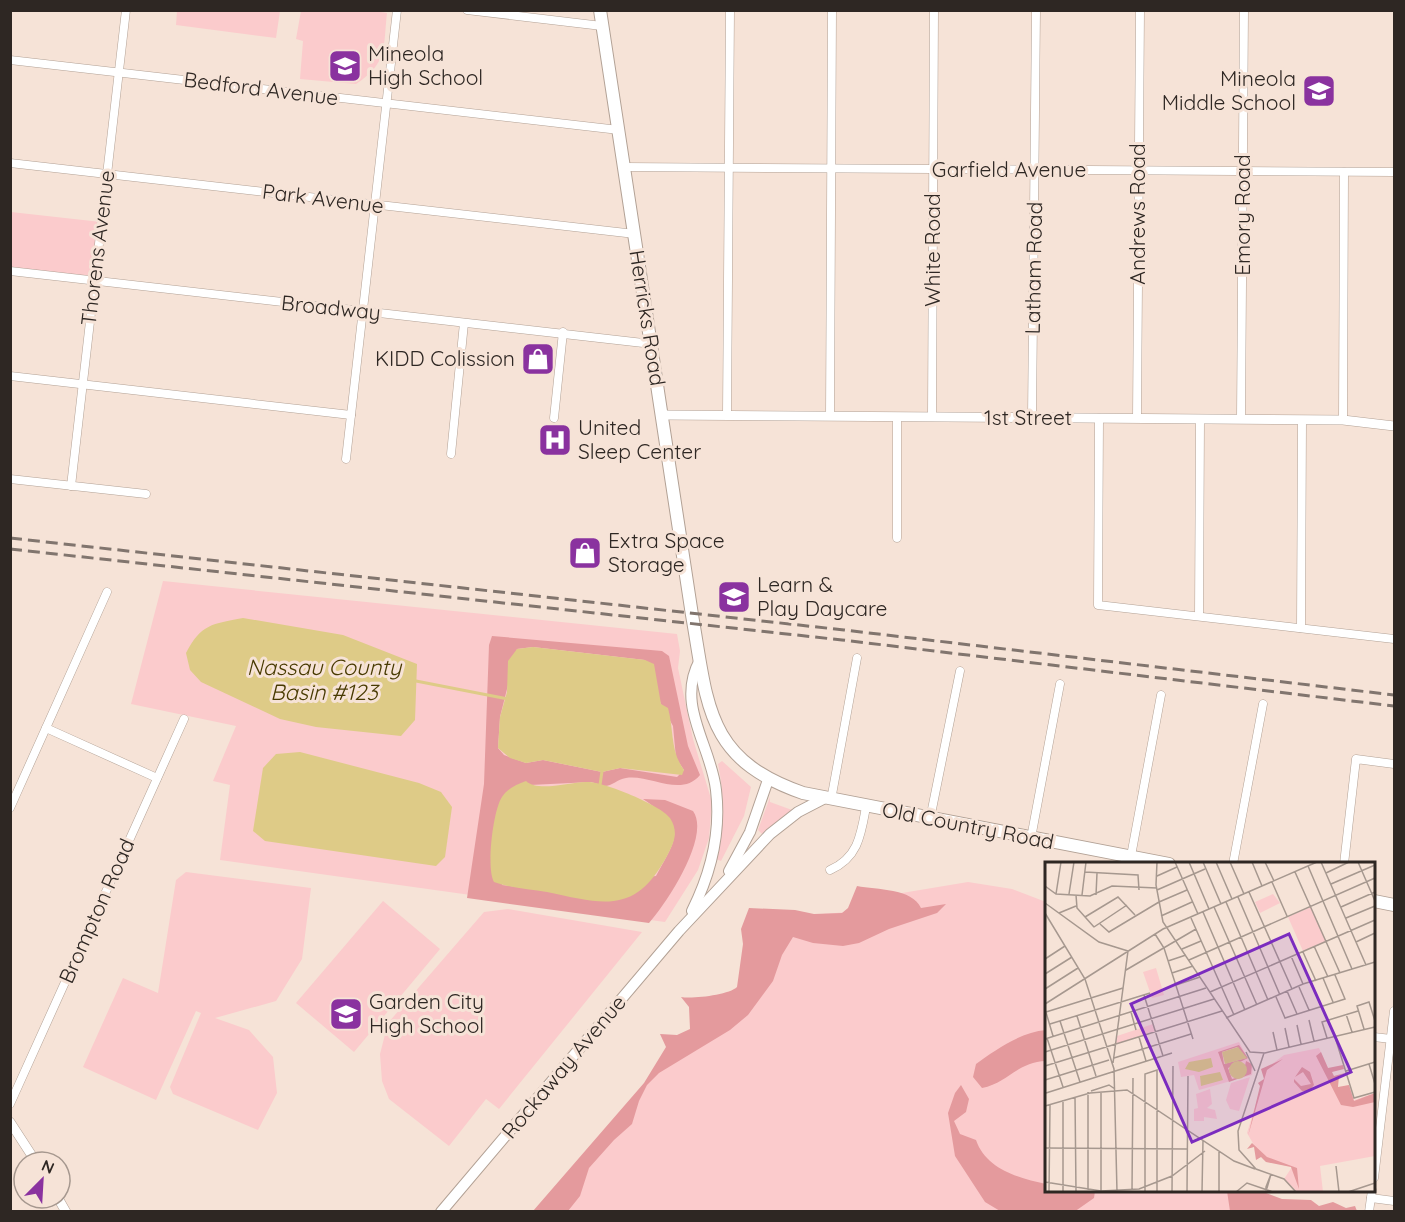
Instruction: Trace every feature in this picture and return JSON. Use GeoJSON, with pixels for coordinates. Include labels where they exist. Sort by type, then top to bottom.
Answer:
{"type":"FeatureCollection","features":[{"type":"Feature","properties":{"kind":"main road","name":"Herricks Road"},"geometry":{"type":"LineString","coordinates":[[600,10],[709,708],[724,742],[749,767],[768,780]]}},
{"type":"Feature","properties":{"kind":"main road","name":"Rockaway Avenue"},"geometry":{"type":"LineString","coordinates":[[686,923],[702,890],[717,831],[716,788],[692,712],[690,695],[690,685],[700,660]]}},
{"type":"Feature","properties":{"kind":"main road","name":"Rockaway Avenue"},"geometry":{"type":"LineString","coordinates":[[717,889],[742,849],[768,780]]}},
{"type":"Feature","properties":{"kind":"main road","name":"Old Country Road"},"geometry":{"type":"LineString","coordinates":[[768,780],[828,799],[866,807],[1160,862]]}},
{"type":"Feature","properties":{"kind":"main road","name":"Rockaway Avenue"},"geometry":{"type":"LineString","coordinates":[[441,1212],[717,889],[770,834],[798,812],[828,799]]}},
{"type":"Feature","properties":{"kind":"main road"},"geometry":{"type":"LineString","coordinates":[[1375,901],[1395,905]]}},
{"type":"Feature","properties":{"kind":"street","name":"Thorens Avenue"},"geometry":{"type":"LineString","coordinates":[[71,486],[126,10]]}},
{"type":"Feature","properties":{"kind":"street"},"geometry":{"type":"LineString","coordinates":[[346,459],[397,10]]}},
{"type":"Feature","properties":{"kind":"street"},"geometry":{"type":"LineString","coordinates":[[467,10],[602,26]]}},
{"type":"Feature","properties":{"kind":"street"},"geometry":{"type":"LineString","coordinates":[[727,416],[730,10]]}},
{"type":"Feature","properties":{"kind":"street"},"geometry":{"type":"LineString","coordinates":[[830,416],[832,10]]}},
{"type":"Feature","properties":{"kind":"street","name":"White Road"},"geometry":{"type":"LineString","coordinates":[[932,417],[934,10]]}},
{"type":"Feature","properties":{"kind":"street","name":"Latham Road"},"geometry":{"type":"LineString","coordinates":[[1032,418],[1036,10]]}},
{"type":"Feature","properties":{"kind":"street","name":"Andrews Road"},"geometry":{"type":"LineString","coordinates":[[1137,418],[1140,10]]}},
{"type":"Feature","properties":{"kind":"street","name":"Emory Road"},"geometry":{"type":"LineString","coordinates":[[1241,419],[1244,10]]}},
{"type":"Feature","properties":{"kind":"street","name":"Bedford Avenue"},"geometry":{"type":"LineString","coordinates":[[10,60],[619,130]]}},
{"type":"Feature","properties":{"kind":"street","name":"Park Avenue"},"geometry":{"type":"LineString","coordinates":[[10,163],[635,234]]}},
{"type":"Feature","properties":{"kind":"street","name":"Garfield Avenue"},"geometry":{"type":"LineString","coordinates":[[624,167],[1395,172]]}},
{"type":"Feature","properties":{"kind":"street"},"geometry":{"type":"LineString","coordinates":[[1343,420],[1344,172]]}},
{"type":"Feature","properties":{"kind":"street","name":"Broadway"},"geometry":{"type":"LineString","coordinates":[[10,271],[363,312],[563,332],[652,344]]}},
{"type":"Feature","properties":{"kind":"street"},"geometry":{"type":"LineString","coordinates":[[450,454],[464,323]]}},
{"type":"Feature","properties":{"kind":"street"},"geometry":{"type":"LineString","coordinates":[[554,418],[563,332]]}},
{"type":"Feature","properties":{"kind":"street"},"geometry":{"type":"LineString","coordinates":[[10,376],[351,415]]}},
{"type":"Feature","properties":{"kind":"street","name":"1st Street"},"geometry":{"type":"LineString","coordinates":[[662,415],[1343,420],[1395,426]]}},
{"type":"Feature","properties":{"kind":"street"},"geometry":{"type":"LineString","coordinates":[[897,417],[897,538]]}},
{"type":"Feature","properties":{"kind":"street"},"geometry":{"type":"LineString","coordinates":[[1099,418],[1098,605],[1395,639]]}},
{"type":"Feature","properties":{"kind":"street"},"geometry":{"type":"LineString","coordinates":[[1199,616],[1200,419]]}},
{"type":"Feature","properties":{"kind":"street"},"geometry":{"type":"LineString","coordinates":[[1301,628],[1302,420]]}},
{"type":"Feature","properties":{"kind":"street"},"geometry":{"type":"LineString","coordinates":[[10,479],[146,494]]}},
{"type":"Feature","properties":{"kind":"street"},"geometry":{"type":"LineString","coordinates":[[10,808],[107,592]]}},
{"type":"Feature","properties":{"kind":"street"},"geometry":{"type":"LineString","coordinates":[[828,799],[857,658]]}},
{"type":"Feature","properties":{"kind":"street"},"geometry":{"type":"LineString","coordinates":[[930,819],[960,671]]}},
{"type":"Feature","properties":{"kind":"street"},"geometry":{"type":"LineString","coordinates":[[1031,838],[1060,684]]}},
{"type":"Feature","properties":{"kind":"street"},"geometry":{"type":"LineString","coordinates":[[1131,856],[1161,695]]}},
{"type":"Feature","properties":{"kind":"street"},"geometry":{"type":"LineString","coordinates":[[1233,862],[1263,704]]}},
{"type":"Feature","properties":{"kind":"street","name":"Brompton Road"},"geometry":{"type":"LineString","coordinates":[[10,1104],[183,719]]}},
{"type":"Feature","properties":{"kind":"street"},"geometry":{"type":"LineString","coordinates":[[46,728],[156,778]]}},
{"type":"Feature","properties":{"kind":"street"},"geometry":{"type":"LineString","coordinates":[[1344,862],[1356,759],[1395,764]]}},
{"type":"Feature","properties":{"kind":"street"},"geometry":{"type":"LineString","coordinates":[[830,870],[840,866],[853,853],[861,833],[866,807]]}},
{"type":"Feature","properties":{"kind":"street"},"geometry":{"type":"LineString","coordinates":[[1375,1157],[1395,1011]]}},
{"type":"Feature","properties":{"kind":"street"},"geometry":{"type":"LineString","coordinates":[[1375,1037],[1391,1039]]}},
{"type":"Feature","properties":{"kind":"street"},"geometry":{"type":"LineString","coordinates":[[10,1122],[28,1150]]}},
{"type":"Feature","properties":{"kind":"street"},"geometry":{"type":"LineString","coordinates":[[1369,1212],[1371,1194],[1395,1201]]}},
{"type":"Feature","properties":{"kind":"shaded area"},"geometry":{"type":"Polygon","coordinates":[[[369,10],[387,13],[382,54],[374,69],[356,84],[300,79],[303,41],[296,39],[301,11],[369,10]]]}},
{"type":"Feature","properties":{"kind":"shaded area"},"geometry":{"type":"Polygon","coordinates":[[[177,11],[280,11],[276,38],[176,25],[177,11]]]}},
{"type":"Feature","properties":{"kind":"shaded area"},"geometry":{"type":"Polygon","coordinates":[[[11,212],[101,222],[95,281],[11,271],[11,212]]]}},
{"type":"Feature","properties":{"kind":"shaded area","name":"Nassau County Basin #123"},"geometry":{"type":"Polygon","coordinates":[[[163,581],[677,634],[680,651],[678,668],[693,739],[712,802],[709,838],[698,870],[665,922],[220,860],[230,785],[213,781],[236,726],[131,704],[163,581]]]}},
{"type":"Feature","properties":{"kind":"shaded area"},"geometry":{"type":"Polygon","coordinates":[[[492,636],[662,651],[669,656],[688,746],[700,775],[684,785],[635,778],[623,779],[604,786],[591,782],[530,785],[502,885],[534,889],[656,876],[670,850],[674,833],[666,817],[643,799],[665,800],[693,811],[697,822],[696,836],[692,852],[676,885],[649,923],[467,898],[484,784],[489,645],[492,636]],[[533,647],[517,649],[500,717],[498,748],[504,755],[526,763],[543,760],[602,772],[620,768],[677,777],[684,770],[676,758],[673,726],[661,704],[645,660],[533,647]]]}},
{"type":"Feature","properties":{"kind":"shaded area"},"geometry":{"type":"Polygon","coordinates":[[[722,761],[751,787],[744,816],[721,861],[716,859],[723,812],[718,764],[722,761]]]}},
{"type":"Feature","properties":{"kind":"shaded area"},"geometry":{"type":"Polygon","coordinates":[[[770,797],[770,802],[792,810],[762,834],[758,830],[770,797]]]}},
{"type":"Feature","properties":{"kind":"shaded area"},"geometry":{"type":"Polygon","coordinates":[[[186,872],[311,888],[302,959],[276,1001],[215,1018],[249,1030],[273,1057],[277,1093],[258,1130],[173,1094],[170,1087],[201,1013],[196,1011],[156,1100],[83,1067],[123,978],[158,993],[176,880],[186,872]]]}},
{"type":"Feature","properties":{"kind":"shaded area"},"geometry":{"type":"Polygon","coordinates":[[[968,882],[1012,889],[1045,902],[1045,1192],[1254,1192],[1259,1212],[533,1212],[703,1017],[740,998],[796,916],[848,912],[866,899],[968,882]]]}},
{"type":"Feature","properties":{"kind":"shaded area"},"geometry":{"type":"Polygon","coordinates":[[[857,886],[902,893],[916,901],[921,908],[946,904],[937,913],[889,929],[859,943],[843,946],[813,943],[793,937],[782,955],[773,981],[748,1015],[730,1030],[659,1073],[647,1085],[632,1124],[589,1168],[580,1196],[568,1211],[533,1211],[644,1083],[666,1047],[660,1034],[677,1035],[690,1029],[689,1007],[681,997],[710,996],[737,987],[743,944],[741,929],[749,908],[795,910],[814,914],[842,913],[848,908],[857,886]]]}},
{"type":"Feature","properties":{"kind":"shaded area"},"geometry":{"type":"Polygon","coordinates":[[[383,901],[440,949],[354,1052],[296,1003],[383,901]]]}},
{"type":"Feature","properties":{"kind":"shaded area"},"geometry":{"type":"Polygon","coordinates":[[[508,909],[642,932],[499,1109],[486,1099],[449,1146],[389,1099],[382,1081],[380,1054],[388,1023],[484,912],[508,909]]]}},
{"type":"Feature","properties":{"kind":"shaded area"},"geometry":{"type":"Polygon","coordinates":[[[1045,1030],[1045,1061],[1027,1065],[999,1082],[982,1088],[973,1077],[976,1064],[1018,1038],[1045,1030]]]}},
{"type":"Feature","properties":{"kind":"shaded area"},"geometry":{"type":"Polygon","coordinates":[[[961,1085],[969,1099],[966,1112],[954,1121],[960,1134],[976,1140],[987,1158],[995,1165],[1014,1175],[1045,1184],[1045,1192],[1095,1192],[1094,1198],[1074,1212],[1000,1211],[985,1202],[955,1156],[948,1113],[955,1093],[961,1085]]]}},
{"type":"Feature","properties":{"kind":"shaded area"},"geometry":{"type":"Polygon","coordinates":[[[1227,1192],[1264,1192],[1282,1199],[1311,1200],[1319,1206],[1333,1202],[1346,1208],[1355,1206],[1357,1211],[1230,1211],[1227,1192]]]}},
{"type":"Feature","properties":{"kind":"water","name":"Nassau County Basin #123"},"geometry":{"type":"Polygon","coordinates":[[[243,618],[343,635],[417,664],[415,720],[401,736],[316,727],[280,719],[201,682],[190,670],[186,653],[191,643],[208,627],[243,618]]]}},
{"type":"Feature","properties":{"kind":"water"},"geometry":{"type":"Polygon","coordinates":[[[533,647],[645,660],[654,664],[661,704],[668,708],[674,748],[684,770],[682,775],[620,768],[602,772],[543,760],[526,763],[510,758],[498,748],[500,717],[507,692],[508,661],[517,649],[533,647]]]}},
{"type":"Feature","properties":{"kind":"water"},"geometry":{"type":"Polygon","coordinates":[[[300,752],[419,783],[441,792],[452,807],[445,857],[436,866],[265,841],[253,831],[263,768],[276,754],[300,752]]]}},
{"type":"Feature","properties":{"kind":"water"},"geometry":{"type":"Polygon","coordinates":[[[526,781],[539,786],[596,783],[644,801],[665,813],[673,823],[674,837],[670,851],[655,875],[643,888],[616,901],[585,900],[494,882],[491,853],[493,826],[499,804],[507,791],[526,781]]]}},
{"type":"Feature","properties":{"kind":"waterway"},"geometry":{"type":"LineString","coordinates":[[416,681],[508,699]]}},
{"type":"Feature","properties":{"kind":"waterway"},"geometry":{"type":"LineString","coordinates":[[600,785],[602,771]]}},
{"type":"Feature","properties":{"kind":"railway"},"geometry":{"type":"LineString","coordinates":[[10,538],[844,630],[1394,695]]}},
{"type":"Feature","properties":{"kind":"railway"},"geometry":{"type":"LineString","coordinates":[[10,549],[842,640],[1394,706]]}},
{"type":"Feature","properties":{"kind":"place","name":"Mineola High School"},"geometry":{"type":"Point","coordinates":[345,66]}},
{"type":"Feature","properties":{"kind":"place","name":"Mineola Middle School"},"geometry":{"type":"Point","coordinates":[1319,91]}},
{"type":"Feature","properties":{"kind":"place","name":"KIDD Colission"},"geometry":{"type":"Point","coordinates":[538,359]}},
{"type":"Feature","properties":{"kind":"place","name":"United Sleep Center"},"geometry":{"type":"Point","coordinates":[555,440]}},
{"type":"Feature","properties":{"kind":"place","name":"Extra Space Storage"},"geometry":{"type":"Point","coordinates":[585,553]}},
{"type":"Feature","properties":{"kind":"place","name":"Learn & Play Daycare"},"geometry":{"type":"Point","coordinates":[734,597]}},
{"type":"Feature","properties":{"kind":"place","name":"Garden City High School"},"geometry":{"type":"Point","coordinates":[346,1014]}}]}
